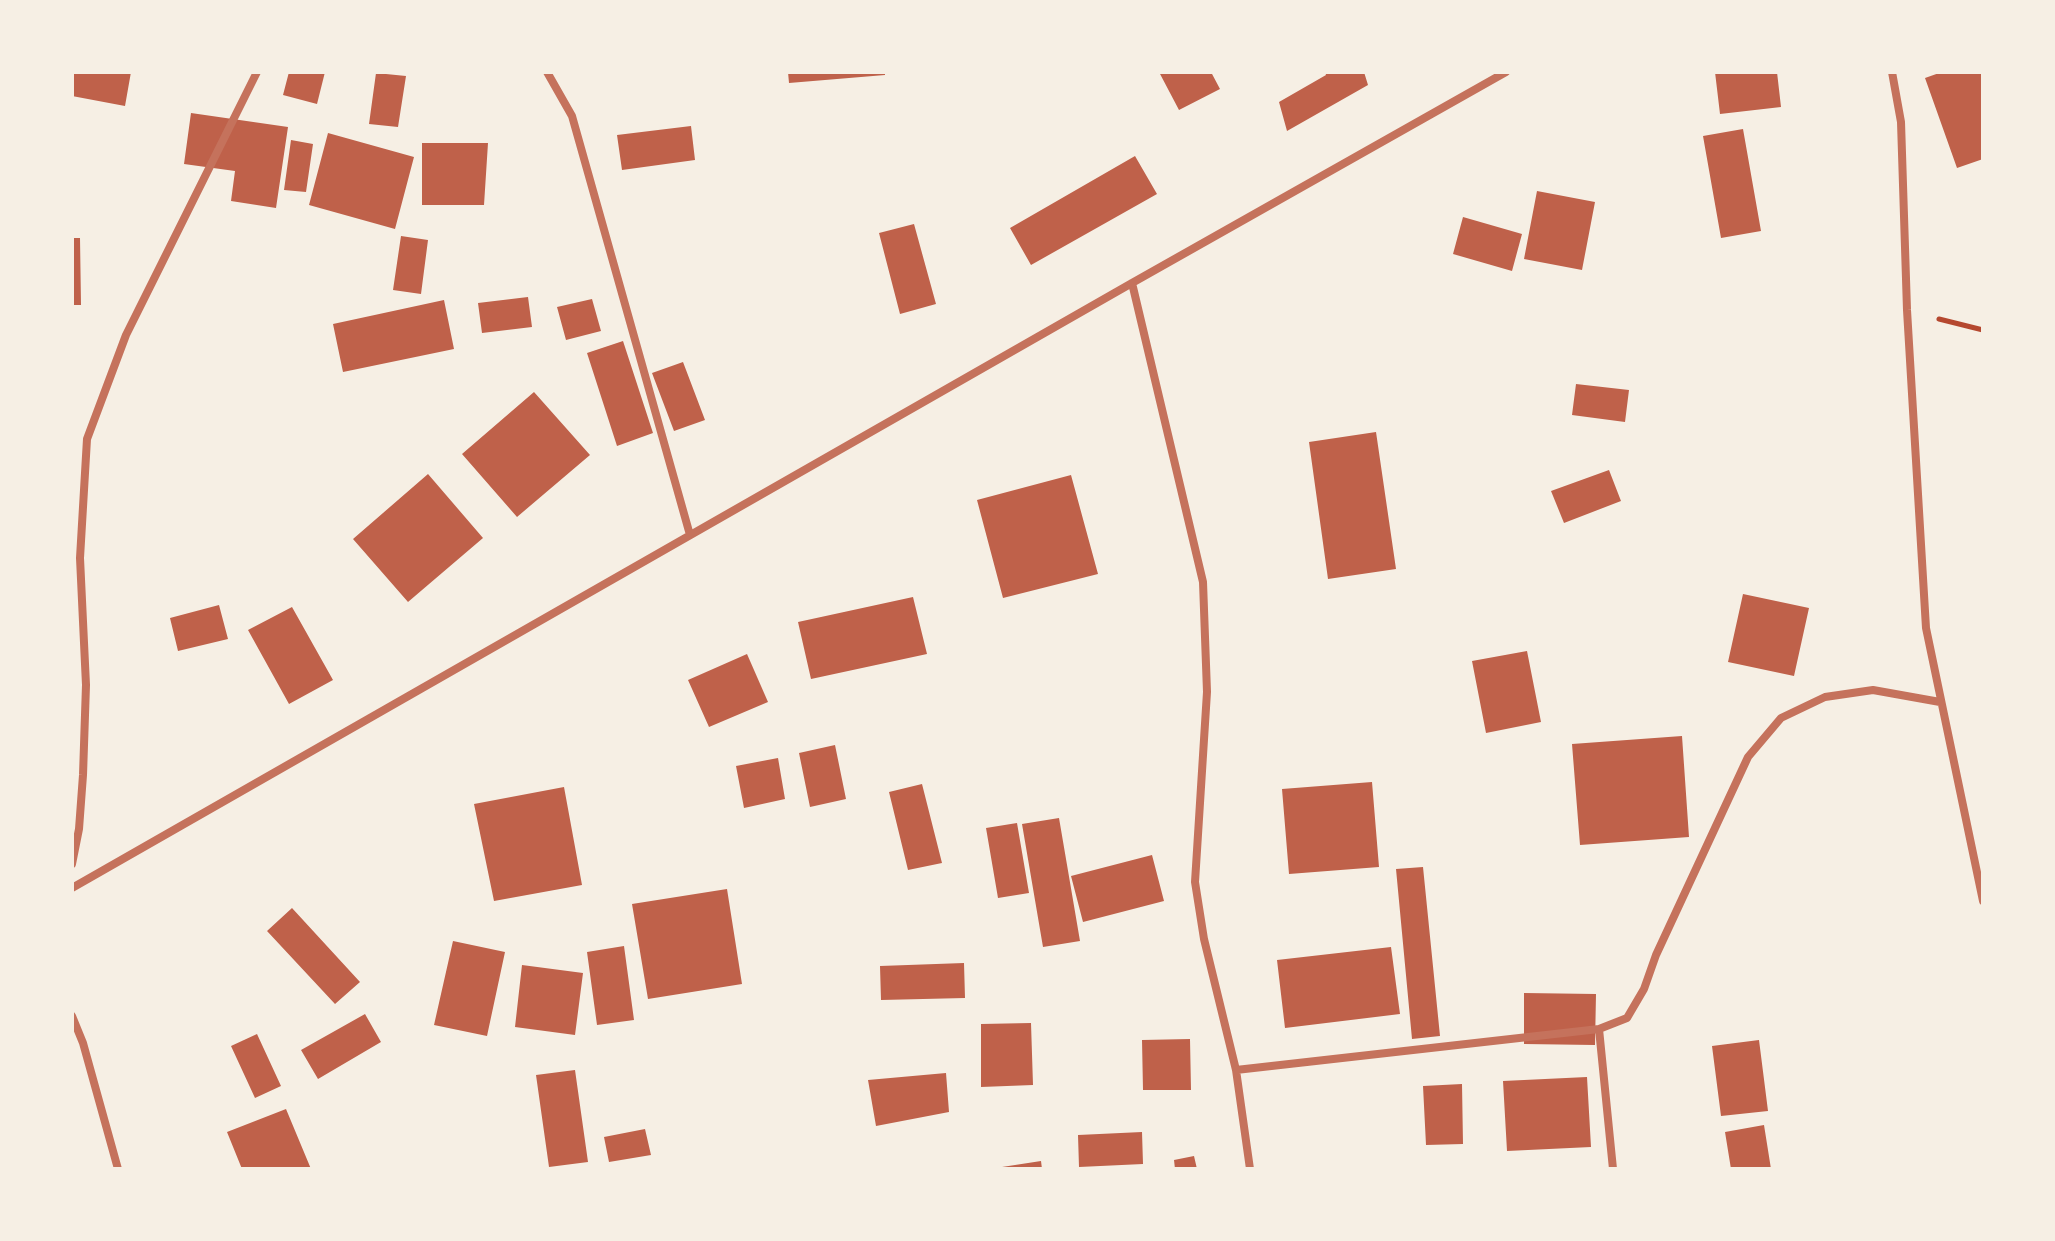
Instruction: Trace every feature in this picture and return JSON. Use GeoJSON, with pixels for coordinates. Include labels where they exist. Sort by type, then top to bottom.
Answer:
{"type":"FeatureCollection","features":[{"type":"Feature","properties":{"kind":"street"},"geometry":{"type":"LineString","coordinates":[[72,864],[79,829],[86,685],[80,558],[87,439],[126,335],[257,72]]}},
{"type":"Feature","properties":{"kind":"street"},"geometry":{"type":"LineString","coordinates":[[547,72],[572,116],[690,535]]}},
{"type":"Feature","properties":{"kind":"street"},"geometry":{"type":"LineString","coordinates":[[72,888],[1506,72]]}},
{"type":"Feature","properties":{"kind":"street"},"geometry":{"type":"LineString","coordinates":[[1892,72],[1901,122],[1907,310],[1926,628],[1983,901]]}},
{"type":"Feature","properties":{"kind":"street"},"geometry":{"type":"LineString","coordinates":[[1132,283],[1203,582],[1207,692],[1195,882],[1204,939],[1236,1070],[1250,1169]]}},
{"type":"Feature","properties":{"kind":"street"},"geometry":{"type":"LineString","coordinates":[[1236,1070],[1599,1029],[1627,1018],[1644,989],[1656,955],[1748,757],[1781,718],[1825,697],[1873,690],[1940,702]]}},
{"type":"Feature","properties":{"kind":"street"},"geometry":{"type":"LineString","coordinates":[[72,1016],[83,1043],[118,1169]]}},
{"type":"Feature","properties":{"kind":"street"},"geometry":{"type":"LineString","coordinates":[[1599,1029],[1613,1169]]}},
{"type":"Feature","properties":{"kind":"path"},"geometry":{"type":"LineString","coordinates":[[1907,310],[1983,330]]}},
{"type":"Feature","properties":{"kind":"building"},"geometry":{"type":"Polygon","coordinates":[[[72,72],[131,72],[125,106],[72,96],[72,72]]]}},
{"type":"Feature","properties":{"kind":"building"},"geometry":{"type":"Polygon","coordinates":[[[289,72],[325,72],[317,104],[283,95],[289,72]]]}},
{"type":"Feature","properties":{"kind":"building"},"geometry":{"type":"Polygon","coordinates":[[[788,72],[885,72],[885,75],[789,83],[788,72]]]}},
{"type":"Feature","properties":{"kind":"building"},"geometry":{"type":"Polygon","coordinates":[[[1159,72],[1211,72],[1220,89],[1179,110],[1159,72]]]}},
{"type":"Feature","properties":{"kind":"building"},"geometry":{"type":"Polygon","coordinates":[[[1325,72],[1364,72],[1368,85],[1287,131],[1279,102],[1326,75],[1325,72]]]}},
{"type":"Feature","properties":{"kind":"building"},"geometry":{"type":"Polygon","coordinates":[[[1715,72],[1777,72],[1781,107],[1720,114],[1715,72]]]}},
{"type":"Feature","properties":{"kind":"building"},"geometry":{"type":"Polygon","coordinates":[[[1942,72],[1983,72],[1983,159],[1957,168],[1925,78],[1942,72]]]}},
{"type":"Feature","properties":{"kind":"building"},"geometry":{"type":"Polygon","coordinates":[[[376,73],[406,76],[398,127],[369,124],[376,73]]]}},
{"type":"Feature","properties":{"kind":"building"},"geometry":{"type":"Polygon","coordinates":[[[191,113],[288,127],[276,208],[231,201],[235,171],[184,164],[191,113]]]}},
{"type":"Feature","properties":{"kind":"building"},"geometry":{"type":"Polygon","coordinates":[[[691,126],[695,160],[622,170],[617,135],[691,126]]]}},
{"type":"Feature","properties":{"kind":"building"},"geometry":{"type":"Polygon","coordinates":[[[1743,129],[1761,231],[1721,238],[1703,136],[1743,129]]]}},
{"type":"Feature","properties":{"kind":"building"},"geometry":{"type":"Polygon","coordinates":[[[328,133],[414,157],[395,229],[309,205],[328,133]]]}},
{"type":"Feature","properties":{"kind":"building"},"geometry":{"type":"Polygon","coordinates":[[[291,140],[313,144],[306,192],[284,190],[291,140]]]}},
{"type":"Feature","properties":{"kind":"building"},"geometry":{"type":"Polygon","coordinates":[[[422,143],[488,143],[484,205],[422,205],[422,143]]]}},
{"type":"Feature","properties":{"kind":"building"},"geometry":{"type":"Polygon","coordinates":[[[1135,156],[1157,194],[1031,265],[1010,228],[1135,156]]]}},
{"type":"Feature","properties":{"kind":"building"},"geometry":{"type":"Polygon","coordinates":[[[1537,191],[1595,202],[1582,270],[1524,259],[1537,191]]]}},
{"type":"Feature","properties":{"kind":"building"},"geometry":{"type":"Polygon","coordinates":[[[1463,217],[1522,234],[1512,271],[1453,254],[1463,217]]]}},
{"type":"Feature","properties":{"kind":"building"},"geometry":{"type":"Polygon","coordinates":[[[914,224],[936,304],[900,314],[879,233],[914,224]]]}},
{"type":"Feature","properties":{"kind":"building"},"geometry":{"type":"Polygon","coordinates":[[[401,236],[428,240],[421,294],[393,290],[401,236]]]}},
{"type":"Feature","properties":{"kind":"building"},"geometry":{"type":"Polygon","coordinates":[[[72,238],[80,238],[81,305],[72,305],[72,238]]]}},
{"type":"Feature","properties":{"kind":"building"},"geometry":{"type":"Polygon","coordinates":[[[528,297],[532,327],[482,333],[478,303],[528,297]]]}},
{"type":"Feature","properties":{"kind":"building"},"geometry":{"type":"Polygon","coordinates":[[[592,299],[601,331],[566,340],[557,307],[592,299]]]}},
{"type":"Feature","properties":{"kind":"building"},"geometry":{"type":"Polygon","coordinates":[[[444,300],[454,349],[343,372],[333,324],[444,300]]]}},
{"type":"Feature","properties":{"kind":"building"},"geometry":{"type":"Polygon","coordinates":[[[623,341],[653,433],[617,446],[587,353],[623,341]]]}},
{"type":"Feature","properties":{"kind":"building"},"geometry":{"type":"Polygon","coordinates":[[[683,362],[705,420],[674,431],[652,373],[683,362]]]}},
{"type":"Feature","properties":{"kind":"building"},"geometry":{"type":"Polygon","coordinates":[[[1576,384],[1629,390],[1625,422],[1572,415],[1576,384]]]}},
{"type":"Feature","properties":{"kind":"building"},"geometry":{"type":"Polygon","coordinates":[[[534,392],[590,455],[517,517],[462,454],[534,392]]]}},
{"type":"Feature","properties":{"kind":"building"},"geometry":{"type":"Polygon","coordinates":[[[1376,432],[1396,569],[1328,579],[1309,442],[1376,432]]]}},
{"type":"Feature","properties":{"kind":"building"},"geometry":{"type":"Polygon","coordinates":[[[1609,470],[1621,501],[1564,523],[1551,491],[1609,470]]]}},
{"type":"Feature","properties":{"kind":"building"},"geometry":{"type":"Polygon","coordinates":[[[428,474],[483,538],[408,602],[353,539],[428,474]]]}},
{"type":"Feature","properties":{"kind":"building"},"geometry":{"type":"Polygon","coordinates":[[[1071,475],[1098,574],[1003,598],[977,500],[1071,475]]]}},
{"type":"Feature","properties":{"kind":"building"},"geometry":{"type":"Polygon","coordinates":[[[1743,594],[1809,608],[1794,676],[1728,662],[1743,594]]]}},
{"type":"Feature","properties":{"kind":"building"},"geometry":{"type":"Polygon","coordinates":[[[913,597],[927,654],[811,679],[798,622],[913,597]]]}},
{"type":"Feature","properties":{"kind":"building"},"geometry":{"type":"Polygon","coordinates":[[[219,605],[228,639],[178,651],[170,618],[219,605]]]}},
{"type":"Feature","properties":{"kind":"building"},"geometry":{"type":"Polygon","coordinates":[[[292,607],[333,680],[289,704],[248,630],[292,607]]]}},
{"type":"Feature","properties":{"kind":"building"},"geometry":{"type":"Polygon","coordinates":[[[1527,651],[1541,722],[1486,733],[1472,661],[1527,651]]]}},
{"type":"Feature","properties":{"kind":"building"},"geometry":{"type":"Polygon","coordinates":[[[747,654],[768,702],[709,727],[688,680],[747,654]]]}},
{"type":"Feature","properties":{"kind":"building"},"geometry":{"type":"Polygon","coordinates":[[[1682,736],[1689,837],[1580,845],[1572,744],[1682,736]]]}},
{"type":"Feature","properties":{"kind":"building"},"geometry":{"type":"Polygon","coordinates":[[[835,745],[846,799],[810,807],[799,753],[835,745]]]}},
{"type":"Feature","properties":{"kind":"building"},"geometry":{"type":"Polygon","coordinates":[[[778,758],[785,799],[744,808],[736,766],[778,758]]]}},
{"type":"Feature","properties":{"kind":"building"},"geometry":{"type":"Polygon","coordinates":[[[1372,782],[1379,867],[1289,874],[1282,789],[1372,782]]]}},
{"type":"Feature","properties":{"kind":"building"},"geometry":{"type":"Polygon","coordinates":[[[922,784],[942,863],[908,870],[889,792],[922,784]]]}},
{"type":"Feature","properties":{"kind":"building"},"geometry":{"type":"Polygon","coordinates":[[[564,787],[582,885],[494,901],[474,804],[564,787]]]}},
{"type":"Feature","properties":{"kind":"building"},"geometry":{"type":"Polygon","coordinates":[[[1059,818],[1080,941],[1043,947],[1022,824],[1059,818]]]}},
{"type":"Feature","properties":{"kind":"building"},"geometry":{"type":"Polygon","coordinates":[[[1017,823],[1029,893],[998,898],[986,828],[1017,823]]]}},
{"type":"Feature","properties":{"kind":"building"},"geometry":{"type":"Polygon","coordinates":[[[1152,855],[1164,901],[1083,922],[1071,876],[1152,855]]]}},
{"type":"Feature","properties":{"kind":"building"},"geometry":{"type":"Polygon","coordinates":[[[1423,867],[1440,1036],[1412,1039],[1396,869],[1423,867]]]}},
{"type":"Feature","properties":{"kind":"building"},"geometry":{"type":"Polygon","coordinates":[[[727,889],[742,984],[648,999],[632,904],[727,889]]]}},
{"type":"Feature","properties":{"kind":"building"},"geometry":{"type":"Polygon","coordinates":[[[292,908],[360,982],[335,1004],[267,931],[292,908]]]}},
{"type":"Feature","properties":{"kind":"building"},"geometry":{"type":"Polygon","coordinates":[[[453,941],[505,952],[487,1036],[434,1025],[453,941]]]}},
{"type":"Feature","properties":{"kind":"building"},"geometry":{"type":"Polygon","coordinates":[[[624,946],[634,1020],[597,1025],[587,952],[624,946]]]}},
{"type":"Feature","properties":{"kind":"building"},"geometry":{"type":"Polygon","coordinates":[[[1391,947],[1400,1014],[1285,1028],[1277,960],[1391,947]]]}},
{"type":"Feature","properties":{"kind":"building"},"geometry":{"type":"Polygon","coordinates":[[[964,963],[965,998],[881,1000],[880,966],[964,963]]]}},
{"type":"Feature","properties":{"kind":"building"},"geometry":{"type":"Polygon","coordinates":[[[522,965],[583,973],[575,1035],[515,1027],[522,965]]]}},
{"type":"Feature","properties":{"kind":"building"},"geometry":{"type":"Polygon","coordinates":[[[1524,993],[1596,994],[1595,1045],[1524,1044],[1524,993]]]}},
{"type":"Feature","properties":{"kind":"building"},"geometry":{"type":"Polygon","coordinates":[[[365,1014],[381,1042],[318,1079],[301,1050],[365,1014]]]}},
{"type":"Feature","properties":{"kind":"building"},"geometry":{"type":"Polygon","coordinates":[[[1031,1023],[1033,1085],[981,1087],[981,1024],[1031,1023]]]}},
{"type":"Feature","properties":{"kind":"building"},"geometry":{"type":"Polygon","coordinates":[[[257,1034],[281,1086],[255,1098],[231,1046],[257,1034]]]}},
{"type":"Feature","properties":{"kind":"building"},"geometry":{"type":"Polygon","coordinates":[[[1190,1039],[1191,1090],[1143,1090],[1142,1040],[1190,1039]]]}},
{"type":"Feature","properties":{"kind":"building"},"geometry":{"type":"Polygon","coordinates":[[[1759,1040],[1768,1111],[1721,1116],[1712,1046],[1759,1040]]]}},
{"type":"Feature","properties":{"kind":"building"},"geometry":{"type":"Polygon","coordinates":[[[575,1070],[588,1162],[549,1167],[536,1075],[575,1070]]]}},
{"type":"Feature","properties":{"kind":"building"},"geometry":{"type":"Polygon","coordinates":[[[946,1073],[949,1112],[876,1126],[868,1080],[946,1073]]]}},
{"type":"Feature","properties":{"kind":"building"},"geometry":{"type":"Polygon","coordinates":[[[1587,1077],[1591,1147],[1507,1151],[1503,1081],[1587,1077]]]}},
{"type":"Feature","properties":{"kind":"building"},"geometry":{"type":"Polygon","coordinates":[[[1462,1084],[1463,1144],[1426,1145],[1423,1086],[1462,1084]]]}},
{"type":"Feature","properties":{"kind":"building"},"geometry":{"type":"Polygon","coordinates":[[[286,1109],[311,1169],[242,1169],[227,1132],[286,1109]]]}},
{"type":"Feature","properties":{"kind":"building"},"geometry":{"type":"Polygon","coordinates":[[[1764,1125],[1771,1169],[1731,1169],[1725,1132],[1764,1125]]]}},
{"type":"Feature","properties":{"kind":"building"},"geometry":{"type":"Polygon","coordinates":[[[645,1129],[651,1155],[609,1162],[604,1137],[645,1129]]]}},
{"type":"Feature","properties":{"kind":"building"},"geometry":{"type":"Polygon","coordinates":[[[1142,1132],[1143,1164],[1079,1167],[1078,1135],[1142,1132]]]}},
{"type":"Feature","properties":{"kind":"building"},"geometry":{"type":"Polygon","coordinates":[[[1194,1156],[1197,1169],[1175,1169],[1174,1160],[1194,1156]]]}},
{"type":"Feature","properties":{"kind":"building"},"geometry":{"type":"Polygon","coordinates":[[[1041,1161],[1042,1169],[1002,1169],[1002,1167],[1041,1161]]]}}]}
